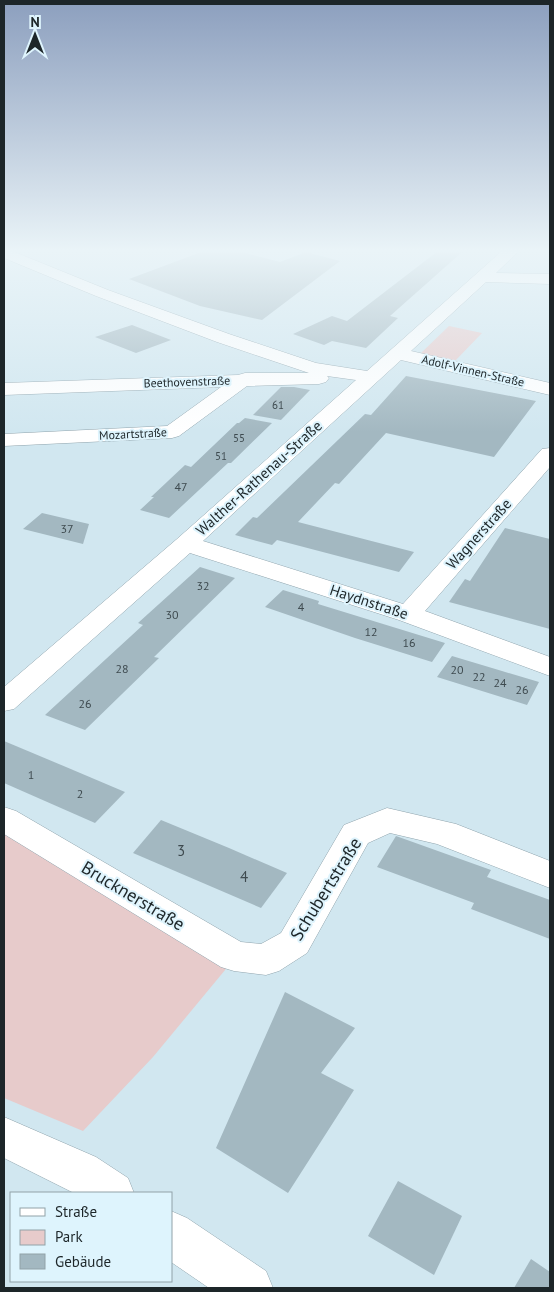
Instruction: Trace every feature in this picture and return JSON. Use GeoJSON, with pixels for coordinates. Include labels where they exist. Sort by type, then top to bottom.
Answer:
{"type":"FeatureCollection","features":[{"type":"Feature","properties":{"kind":"street"},"geometry":{"type":"LineString","coordinates":[[151,311],[222,338],[313,368],[370,377]]}},
{"type":"Feature","properties":{"kind":"street","name":"Walther-Rathenau-Straße"},"geometry":{"type":"LineString","coordinates":[[4,702],[186,544],[444,311]]}},
{"type":"Feature","properties":{"kind":"street","name":"Adolf-Vinnen-Straße"},"geometry":{"type":"LineString","coordinates":[[396,353],[550,389]]}},
{"type":"Feature","properties":{"kind":"street","name":"Beethovenstraße"},"geometry":{"type":"LineString","coordinates":[[4,390],[245,379],[370,377]]}},
{"type":"Feature","properties":{"kind":"street","name":"Mozartstraße"},"geometry":{"type":"LineString","coordinates":[[4,440],[172,432],[245,379]]}},
{"type":"Feature","properties":{"kind":"street","name":"Wagnerstraße"},"geometry":{"type":"LineString","coordinates":[[408,614],[550,454]]}},
{"type":"Feature","properties":{"kind":"street","name":"Haydnstraße"},"geometry":{"type":"LineString","coordinates":[[186,544],[408,614],[550,667]]}},
{"type":"Feature","properties":{"kind":"street","name":"Brucknerstraße"},"geometry":{"type":"LineString","coordinates":[[4,819],[234,956],[266,960]]}},
{"type":"Feature","properties":{"kind":"street","name":"Schubertstraße"},"geometry":{"type":"LineString","coordinates":[[266,960],[294,943],[356,834],[388,820],[444,833],[550,875]]}},
{"type":"Feature","properties":{"kind":"street"},"geometry":{"type":"LineString","coordinates":[[4,1137],[80,1172],[110,1192]]}},
{"type":"Feature","properties":{"kind":"street"},"geometry":{"type":"LineString","coordinates":[[172,1235],[235,1284]]}},
{"type":"Feature","properties":{"kind":"green space"},"geometry":{"type":"Polygon","coordinates":[[[449,326],[482,333],[455,361],[420,354],[449,326]]]}},
{"type":"Feature","properties":{"kind":"green space"},"geometry":{"type":"Polygon","coordinates":[[[4,824],[235,958],[153,1057],[83,1131],[4,1098],[4,824]]]}},
{"type":"Feature","properties":{"kind":"building"},"geometry":{"type":"Polygon","coordinates":[[[223,311],[274,311],[262,320],[223,311]]]}},
{"type":"Feature","properties":{"kind":"building"},"geometry":{"type":"Polygon","coordinates":[[[360,311],[395,311],[390,316],[398,318],[366,348],[332,341],[324,345],[293,334],[332,316],[347,321],[360,311]]]}},
{"type":"Feature","properties":{"kind":"building"},"geometry":{"type":"Polygon","coordinates":[[[132,325],[171,340],[136,353],[95,337],[132,325]]]}},
{"type":"Feature","properties":{"kind":"building"},"geometry":{"type":"Polygon","coordinates":[[[406,376],[536,401],[494,457],[386,433],[339,484],[335,483],[298,522],[414,552],[399,572],[277,540],[272,545],[235,535],[253,517],[257,518],[365,414],[371,415],[406,376]]]}},
{"type":"Feature","properties":{"kind":"building"},"geometry":{"type":"Polygon","coordinates":[[[281,387],[310,390],[281,420],[253,415],[281,387]]]}},
{"type":"Feature","properties":{"kind":"building"},"geometry":{"type":"Polygon","coordinates":[[[245,418],[272,423],[231,463],[228,463],[169,518],[140,510],[185,465],[191,467],[237,423],[245,418]]]}},
{"type":"Feature","properties":{"kind":"building"},"geometry":{"type":"Polygon","coordinates":[[[42,513],[89,524],[83,544],[23,529],[42,513]]]}},
{"type":"Feature","properties":{"kind":"building"},"geometry":{"type":"Polygon","coordinates":[[[505,528],[550,539],[550,629],[449,602],[465,579],[470,581],[505,528]]]}},
{"type":"Feature","properties":{"kind":"building"},"geometry":{"type":"Polygon","coordinates":[[[200,567],[235,578],[154,657],[159,658],[85,730],[45,715],[143,625],[138,623],[200,567]]]}},
{"type":"Feature","properties":{"kind":"building"},"geometry":{"type":"Polygon","coordinates":[[[283,590],[319,601],[318,604],[445,643],[432,662],[265,607],[283,590]]]}},
{"type":"Feature","properties":{"kind":"building"},"geometry":{"type":"Polygon","coordinates":[[[452,656],[539,682],[527,705],[437,677],[452,656]]]}},
{"type":"Feature","properties":{"kind":"building"},"geometry":{"type":"Polygon","coordinates":[[[4,741],[125,792],[95,823],[4,783],[4,741]]]}},
{"type":"Feature","properties":{"kind":"building"},"geometry":{"type":"Polygon","coordinates":[[[161,820],[287,873],[261,908],[133,853],[161,820]]]}},
{"type":"Feature","properties":{"kind":"building"},"geometry":{"type":"Polygon","coordinates":[[[396,836],[491,870],[487,877],[550,900],[550,939],[471,909],[474,903],[377,867],[396,836]]]}},
{"type":"Feature","properties":{"kind":"building"},"geometry":{"type":"Polygon","coordinates":[[[285,992],[355,1028],[321,1073],[354,1090],[288,1193],[216,1148],[285,992]]]}},
{"type":"Feature","properties":{"kind":"building"},"geometry":{"type":"Polygon","coordinates":[[[398,1181],[462,1216],[434,1275],[368,1236],[398,1181]]]}},
{"type":"Feature","properties":{"kind":"building"},"geometry":{"type":"Polygon","coordinates":[[[531,1259],[550,1272],[550,1288],[514,1288],[531,1259]]]}}]}
